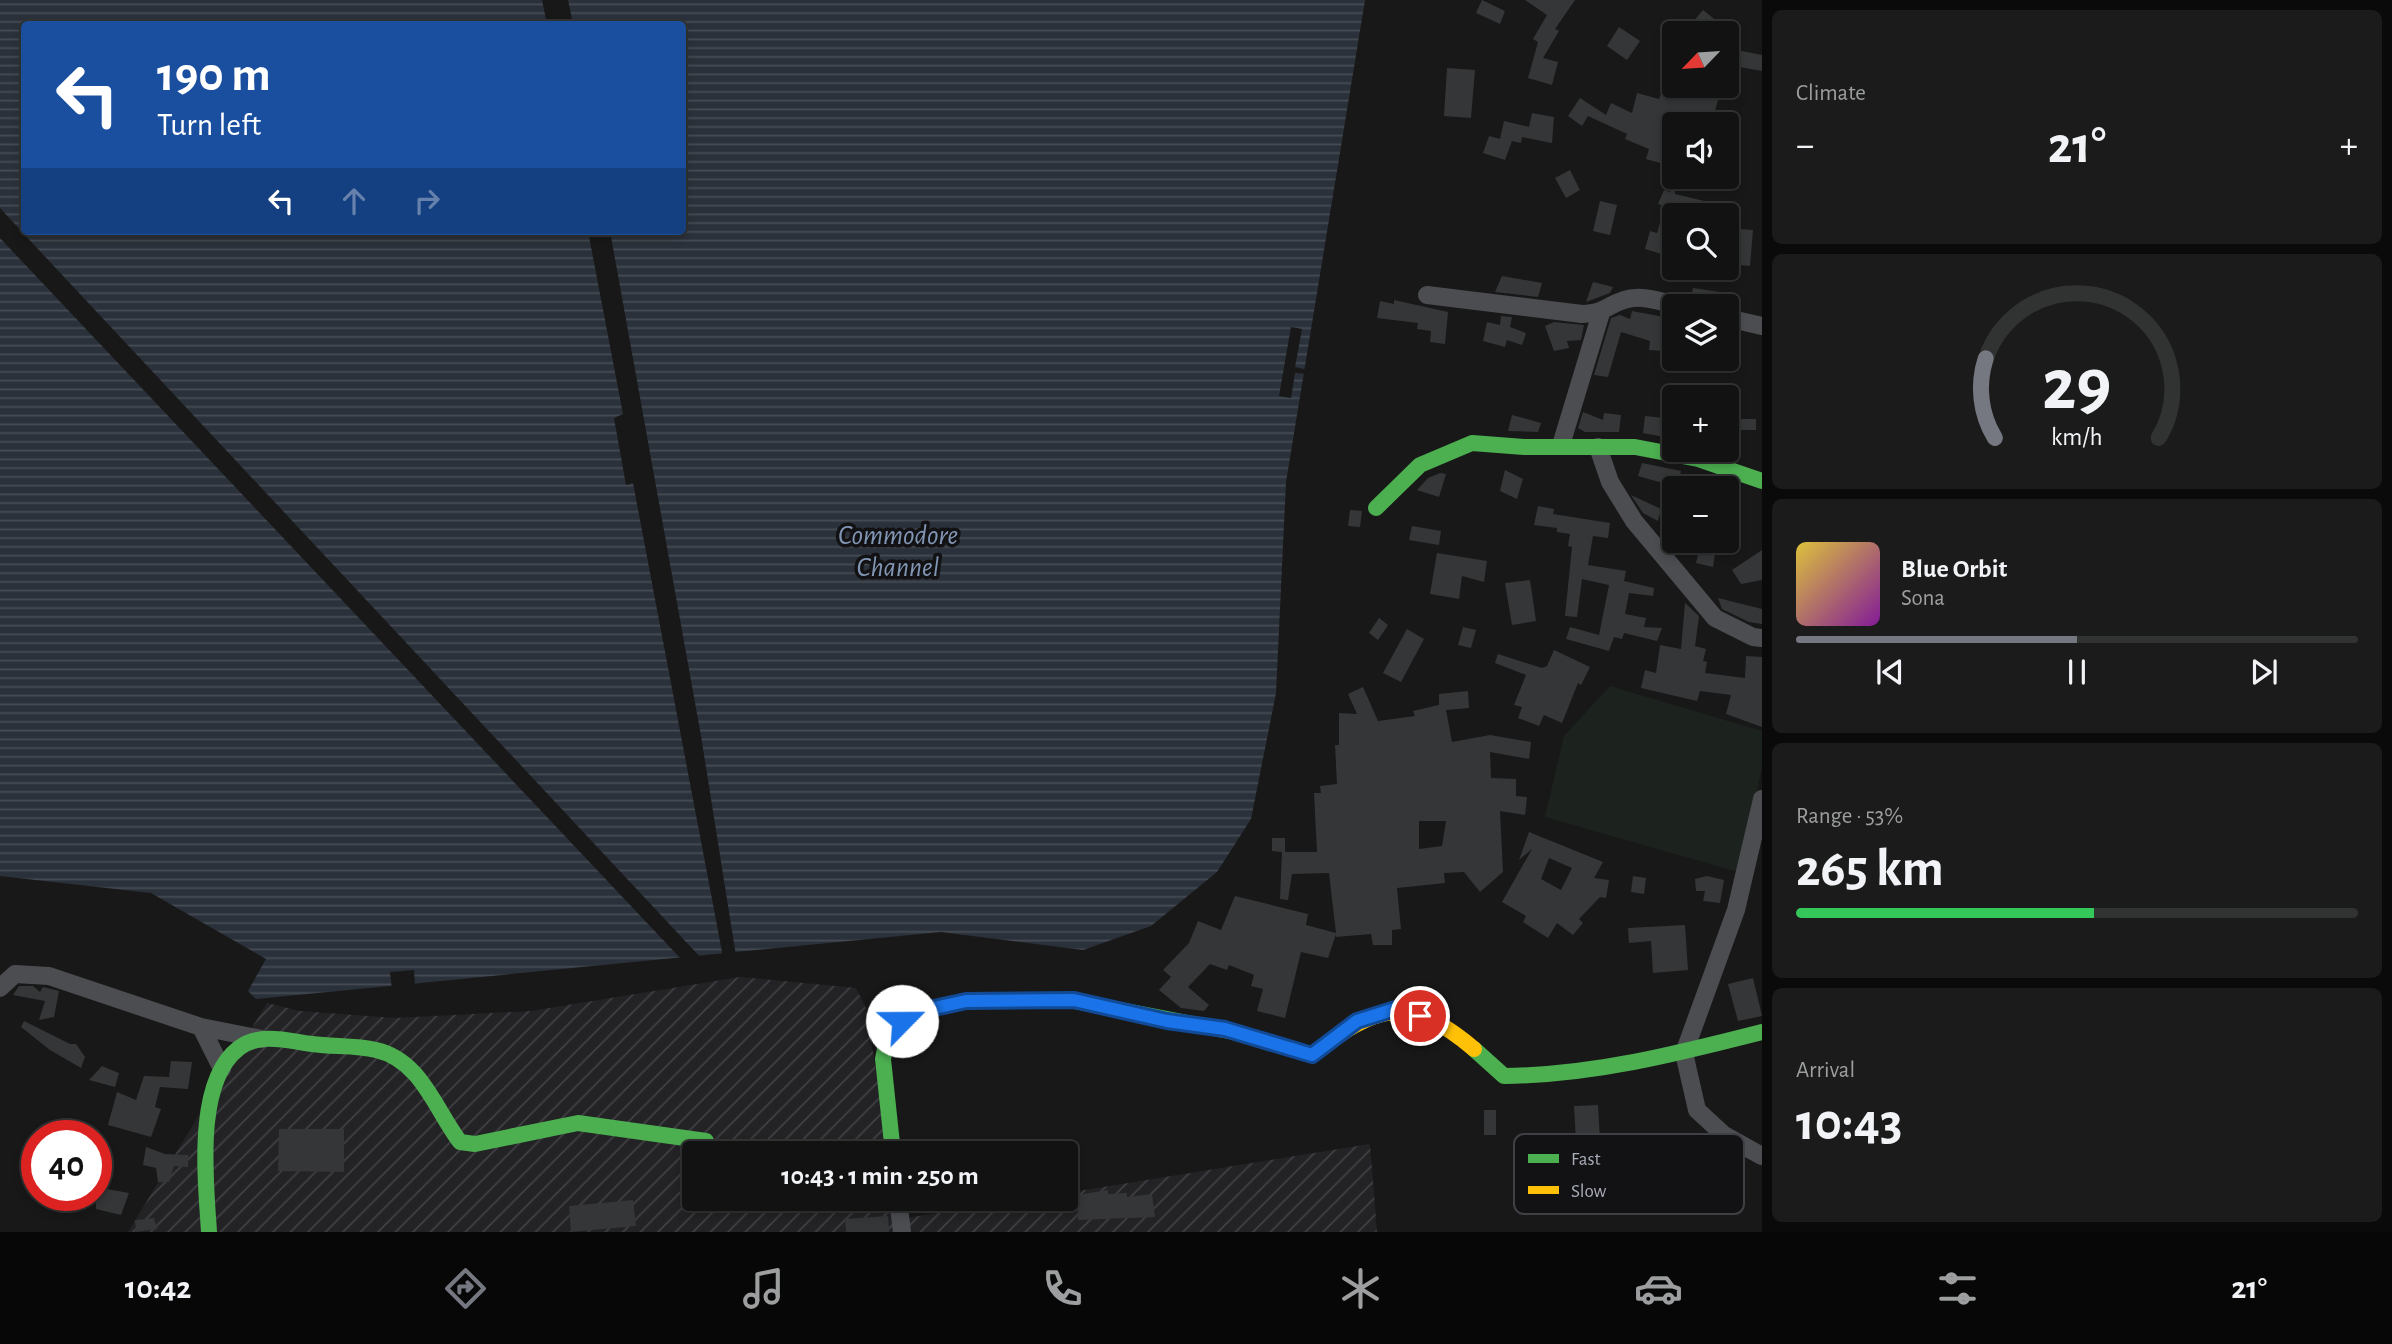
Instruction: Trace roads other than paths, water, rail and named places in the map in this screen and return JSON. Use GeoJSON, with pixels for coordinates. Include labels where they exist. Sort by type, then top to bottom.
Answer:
{"type":"FeatureCollection","features":[{"type":"Feature","properties":{"kind":"street"},"geometry":{"type":"LineString","coordinates":[[1427,295],[1582,314],[1601,313],[1626,299],[1662,302]]}},
{"type":"Feature","properties":{"kind":"street"},"geometry":{"type":"LineString","coordinates":[[1561,445],[1601,313]]}},
{"type":"Feature","properties":{"kind":"street"},"geometry":{"type":"LineString","coordinates":[[1739,321],[1762,326]]}},
{"type":"Feature","properties":{"kind":"street"},"geometry":{"type":"LineString","coordinates":[[1376,508],[1420,466],[1472,443],[1524,447],[1635,447],[1730,467],[1762,481]]}},
{"type":"Feature","properties":{"kind":"street"},"geometry":{"type":"LineString","coordinates":[[1598,447],[1610,482],[1634,521],[1715,618],[1753,637],[1762,638]]}},
{"type":"Feature","properties":{"kind":"street"},"geometry":{"type":"LineString","coordinates":[[1723,1134],[1697,1110],[1684,1053],[1736,910],[1762,799]]}},
{"type":"Feature","properties":{"kind":"street"},"geometry":{"type":"LineString","coordinates":[[0,988],[15,974],[49,976],[201,1027],[262,1039],[378,1048],[405,1063],[460,1142],[475,1144],[578,1123],[617,1126],[706,1141]]}},
{"type":"Feature","properties":{"kind":"street"},"geometry":{"type":"LineString","coordinates":[[892,1141],[883,1059],[888,1035],[902,1021],[934,1008],[966,1001],[1074,1000],[1167,1021],[1225,1029],[1312,1055],[1357,1021],[1395,1009],[1445,1023],[1504,1076],[1598,1072],[1762,1032]]}},
{"type":"Feature","properties":{"kind":"street"},"geometry":{"type":"LineString","coordinates":[[201,1027],[222,1069]]}},
{"type":"Feature","properties":{"kind":"street"},"geometry":{"type":"LineString","coordinates":[[209,1232],[206,1129],[222,1069],[232,1053],[262,1039]]}},
{"type":"Feature","properties":{"kind":"street"},"geometry":{"type":"LineString","coordinates":[[1744,1146],[1762,1156]]}},
{"type":"Feature","properties":{"kind":"street"},"geometry":{"type":"LineString","coordinates":[[899,1211],[902,1232]]}},
{"type":"Feature","properties":{"kind":"water","name":"Commodore Channel"},"geometry":{"type":"Polygon","coordinates":[[[0,0],[1365,0],[1286,482],[1276,693],[1251,819],[1217,872],[1151,926],[1083,950],[941,932],[256,999],[248,991],[266,959],[151,893],[0,876],[0,0]]]}}]}
